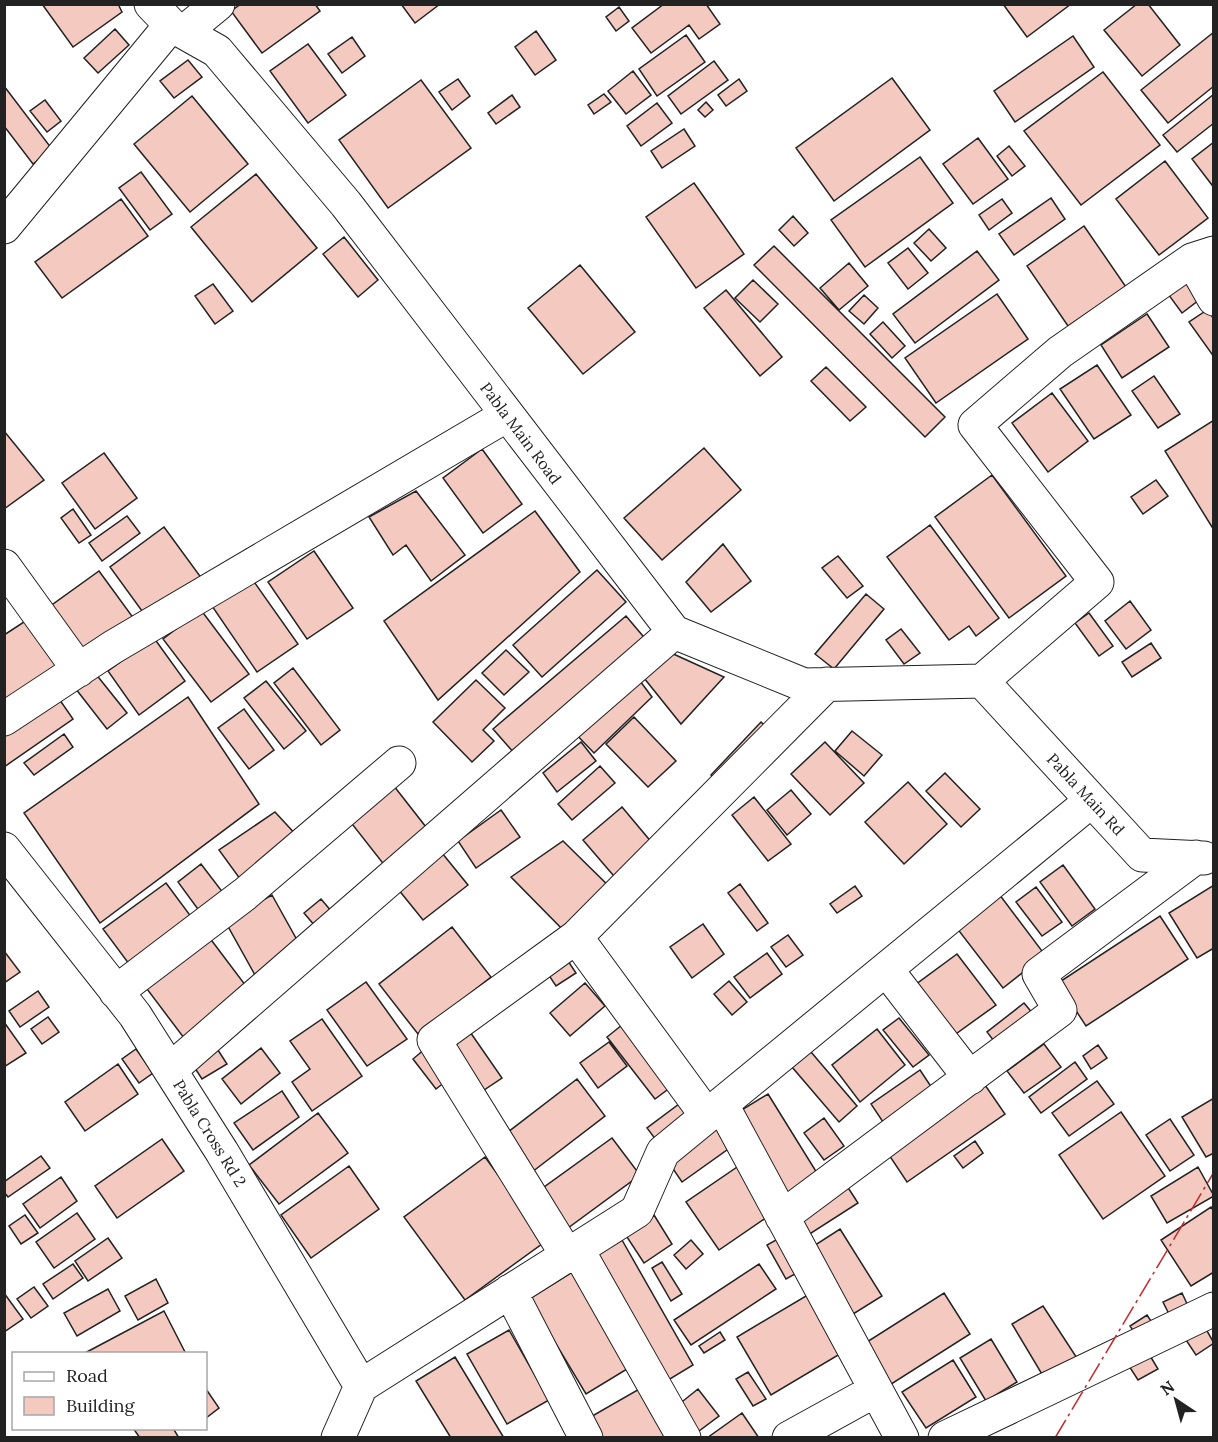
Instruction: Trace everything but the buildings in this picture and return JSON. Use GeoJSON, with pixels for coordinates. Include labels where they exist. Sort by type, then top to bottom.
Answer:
{"type":"FeatureCollection","features":[{"type":"Feature","properties":{"kind":"street"},"geometry":{"type":"LineString","coordinates":[[4,227],[169,21],[218,4]]}},
{"type":"Feature","properties":{"kind":"street","name":"Pabla Main Road"},"geometry":{"type":"LineString","coordinates":[[169,21],[217,51],[346,204],[674,632]]}},
{"type":"Feature","properties":{"kind":"street"},"geometry":{"type":"LineString","coordinates":[[170,1070],[674,632],[804,685],[982,681],[1097,582],[975,425],[1060,352],[1203,257],[1214,299]]}},
{"type":"Feature","properties":{"kind":"street"},"geometry":{"type":"LineString","coordinates":[[4,719],[123,641],[507,414]]}},
{"type":"Feature","properties":{"kind":"street"},"geometry":{"type":"LineString","coordinates":[[4,566],[79,670]]}},
{"type":"Feature","properties":{"kind":"street","name":"Pabla Main Rd"},"geometry":{"type":"LineString","coordinates":[[982,681],[1142,855],[1205,858]]}},
{"type":"Feature","properties":{"kind":"street"},"geometry":{"type":"LineString","coordinates":[[684,1437],[572,1252],[434,1040],[576,937],[827,684]]}},
{"type":"Feature","properties":{"kind":"street"},"geometry":{"type":"LineString","coordinates":[[116,993],[245,894],[399,763]]}},
{"type":"Feature","properties":{"kind":"street"},"geometry":{"type":"LineString","coordinates":[[338,1437],[361,1386],[637,1211],[663,1152],[1091,801]]}},
{"type":"Feature","properties":{"kind":"street","name":"Pabla Cross Rd 2"},"geometry":{"type":"LineString","coordinates":[[4,849],[135,1016],[268,1227],[361,1386]]}},
{"type":"Feature","properties":{"kind":"street"},"geometry":{"type":"LineString","coordinates":[[782,1217],[1060,1010],[1038,974],[1205,858]]}},
{"type":"Feature","properties":{"kind":"street"},"geometry":{"type":"LineString","coordinates":[[576,937],[714,1110],[782,1217],[902,1437]]}},
{"type":"Feature","properties":{"kind":"street"},"geometry":{"type":"LineString","coordinates":[[886,969],[970,1078]]}},
{"type":"Feature","properties":{"kind":"street"},"geometry":{"type":"LineString","coordinates":[[510,1291],[586,1437]]}},
{"type":"Feature","properties":{"kind":"street"},"geometry":{"type":"LineString","coordinates":[[945,1437],[1214,1309]]}},
{"type":"Feature","properties":{"kind":"street"},"geometry":{"type":"LineString","coordinates":[[789,1437],[876,1390]]}},
{"type":"Feature","properties":{"kind":"power"},"geometry":{"type":"LineString","coordinates":[[1055,1438],[1214,1172]]}}]}
